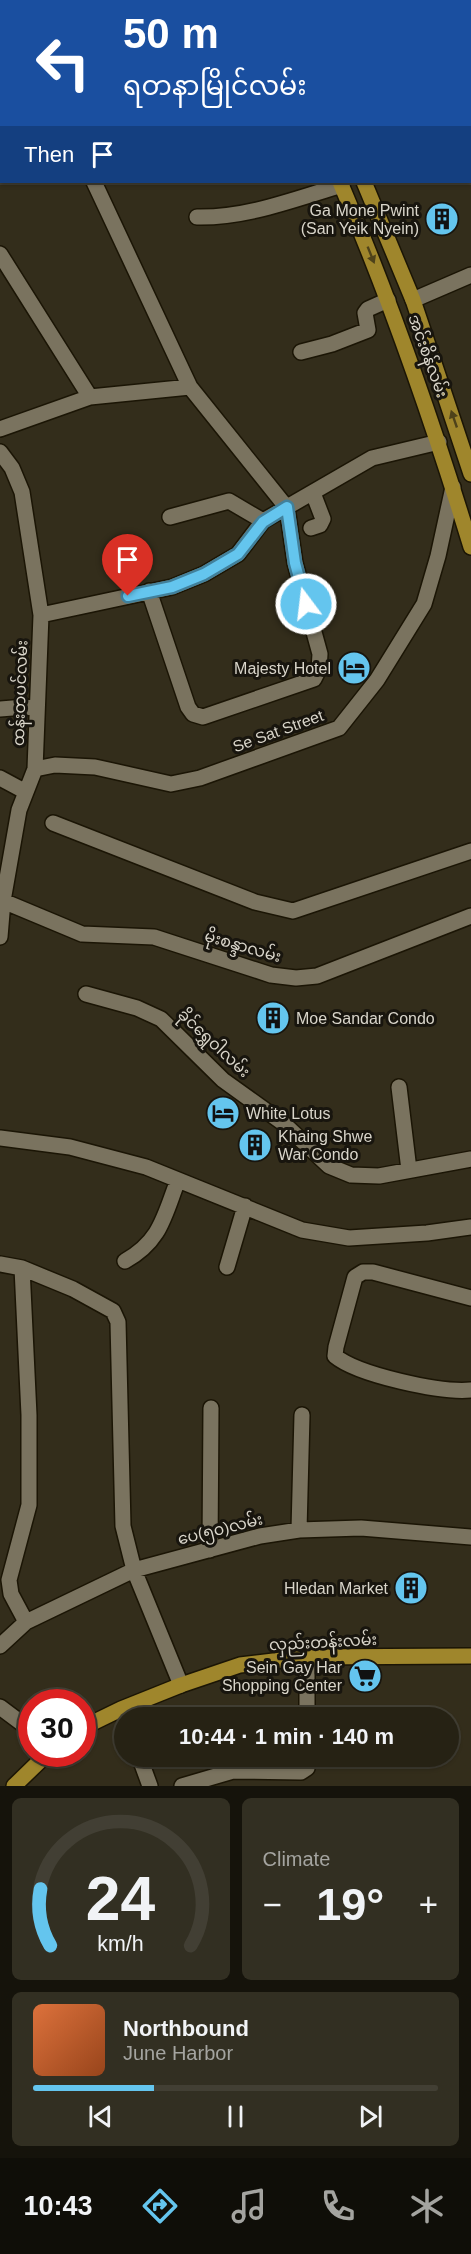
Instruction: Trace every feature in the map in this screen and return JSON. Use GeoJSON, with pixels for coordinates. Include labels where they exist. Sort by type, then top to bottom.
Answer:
{"type":"FeatureCollection","features":[{"type":"Feature","properties":{"kind":"main road","name":"အင်းစိန်လမ်း"},"geometry":{"type":"LineString","coordinates":[[341,183],[388,300],[439,442],[471,548]]}},
{"type":"Feature","properties":{"kind":"main road","name":"အင်းစိန်လမ်း"},"geometry":{"type":"LineString","coordinates":[[364,183],[413,300],[471,472]]}},
{"type":"Feature","properties":{"kind":"main road","name":"လှည်းတန်းလမ်း"},"geometry":{"type":"LineString","coordinates":[[135,1707],[181,1685],[240,1665],[307,1657],[471,1656]]}},
{"type":"Feature","properties":{"kind":"main road","name":"လှည်းတန်းလမ်း"},"geometry":{"type":"LineString","coordinates":[[96,1723],[114,1716]]}},
{"type":"Feature","properties":{"kind":"main road"},"geometry":{"type":"LineString","coordinates":[[14,1786],[34,1767]]}},
{"type":"Feature","properties":{"kind":"street"},"geometry":{"type":"LineString","coordinates":[[94,183],[190,387],[287,507],[295,563],[320,654],[319,669],[314,679],[203,717],[193,714],[188,707],[149,591]]}},
{"type":"Feature","properties":{"kind":"street"},"geometry":{"type":"LineString","coordinates":[[197,217],[244,214],[341,183]]}},
{"type":"Feature","properties":{"kind":"street"},"geometry":{"type":"LineString","coordinates":[[0,254],[90,397]]}},
{"type":"Feature","properties":{"kind":"street"},"geometry":{"type":"LineString","coordinates":[[413,300],[471,276]]}},
{"type":"Feature","properties":{"kind":"street"},"geometry":{"type":"LineString","coordinates":[[301,352],[332,344],[368,330],[366,313],[368,309],[388,300]]}},
{"type":"Feature","properties":{"kind":"street"},"geometry":{"type":"LineString","coordinates":[[0,429],[90,397],[190,387]]}},
{"type":"Feature","properties":{"kind":"street"},"geometry":{"type":"LineString","coordinates":[[41,615],[172,587],[204,574],[238,554],[263,522],[372,458],[439,442]]}},
{"type":"Feature","properties":{"kind":"street","name":"ထန်းတပင်လမ်း"},"geometry":{"type":"LineString","coordinates":[[0,452],[12,468],[22,492],[41,615],[35,769],[19,810],[3,901],[0,937]]}},
{"type":"Feature","properties":{"kind":"street","name":"Se Sat Street"},"geometry":{"type":"LineString","coordinates":[[35,769],[55,765],[85,765],[171,784],[200,778],[339,728],[377,680],[424,604],[438,556],[453,487]]}},
{"type":"Feature","properties":{"kind":"street"},"geometry":{"type":"LineString","coordinates":[[311,528],[320,525],[323,519],[313,492]]}},
{"type":"Feature","properties":{"kind":"street"},"geometry":{"type":"LineString","coordinates":[[170,517],[229,501],[263,522]]}},
{"type":"Feature","properties":{"kind":"street"},"geometry":{"type":"LineString","coordinates":[[0,709],[37,706]]}},
{"type":"Feature","properties":{"kind":"street"},"geometry":{"type":"LineString","coordinates":[[0,778],[26,792]]}},
{"type":"Feature","properties":{"kind":"street"},"geometry":{"type":"LineString","coordinates":[[53,823],[255,902],[293,911],[471,851]]}},
{"type":"Feature","properties":{"kind":"street","name":"မိုးစန္ဒာလမ်း"},"geometry":{"type":"LineString","coordinates":[[3,901],[82,934],[154,937],[272,975],[296,978],[317,976],[471,916]]}},
{"type":"Feature","properties":{"kind":"street","name":"ခိုင်ရွှေဝါလမ်း"},"geometry":{"type":"LineString","coordinates":[[86,994],[137,1008],[161,1019],[223,1080],[284,1123],[329,1166],[351,1175],[379,1176],[471,1159]]}},
{"type":"Feature","properties":{"kind":"street"},"geometry":{"type":"LineString","coordinates":[[399,1087],[409,1170]]}},
{"type":"Feature","properties":{"kind":"street"},"geometry":{"type":"LineString","coordinates":[[0,1138],[70,1147],[146,1167],[302,1230],[349,1238],[427,1233],[471,1227]]}},
{"type":"Feature","properties":{"kind":"street"},"geometry":{"type":"LineString","coordinates":[[125,1262],[148,1247],[158,1231],[178,1180]]}},
{"type":"Feature","properties":{"kind":"street"},"geometry":{"type":"LineString","coordinates":[[227,1267],[245,1206]]}},
{"type":"Feature","properties":{"kind":"street"},"geometry":{"type":"LineString","coordinates":[[0,1264],[22,1268],[74,1289],[113,1311],[118,1322],[123,1526],[134,1570],[181,1685]]}},
{"type":"Feature","properties":{"kind":"street"},"geometry":{"type":"LineString","coordinates":[[22,1268],[29,1415],[29,1505],[9,1580],[11,1593],[26,1622]]}},
{"type":"Feature","properties":{"kind":"street"},"geometry":{"type":"LineString","coordinates":[[471,1298],[373,1272],[363,1272],[356,1277],[335,1356],[344,1364],[410,1383],[462,1391],[471,1390]]}},
{"type":"Feature","properties":{"kind":"street"},"geometry":{"type":"LineString","coordinates":[[210,1550],[211,1408]]}},
{"type":"Feature","properties":{"kind":"street"},"geometry":{"type":"LineString","coordinates":[[299,1530],[302,1415]]}},
{"type":"Feature","properties":{"kind":"street","name":"ပေ(၅၀)လမ်း"},"geometry":{"type":"LineString","coordinates":[[0,1646],[26,1622],[134,1570],[260,1536],[299,1530],[361,1528],[471,1537]]}},
{"type":"Feature","properties":{"kind":"street"},"geometry":{"type":"LineString","coordinates":[[307,1657],[307,1707]]}},
{"type":"Feature","properties":{"kind":"street"},"geometry":{"type":"LineString","coordinates":[[0,1707],[18,1720]]}},
{"type":"Feature","properties":{"kind":"street"},"geometry":{"type":"LineString","coordinates":[[143,1767],[150,1786]]}},
{"type":"Feature","properties":{"kind":"street"},"geometry":{"type":"LineString","coordinates":[[182,1786],[233,1772],[274,1767]]}},
{"type":"Feature","properties":{"kind":"place","name":"Ga Mone Pwint (San Yeik Nyein)"},"geometry":{"type":"Point","coordinates":[442,219]}},
{"type":"Feature","properties":{"kind":"place","name":"Majesty Hotel"},"geometry":{"type":"Point","coordinates":[354,668]}},
{"type":"Feature","properties":{"kind":"place","name":"Moe Sandar Condo"},"geometry":{"type":"Point","coordinates":[273,1018]}},
{"type":"Feature","properties":{"kind":"place","name":"White Lotus"},"geometry":{"type":"Point","coordinates":[223,1113]}},
{"type":"Feature","properties":{"kind":"place","name":"Khaing Shwe War Condo"},"geometry":{"type":"Point","coordinates":[255,1145]}},
{"type":"Feature","properties":{"kind":"place","name":"Hledan Market"},"geometry":{"type":"Point","coordinates":[411,1588]}},
{"type":"Feature","properties":{"kind":"place","name":"Sein Gay Har Shopping Center"},"geometry":{"type":"Point","coordinates":[365,1676]}},
{"type":"Feature","properties":{"kind":"route"},"geometry":{"type":"LineString","coordinates":[[128,596],[172,587],[204,574],[238,554],[263,522],[287,507],[295,563],[306,604]]}}]}
